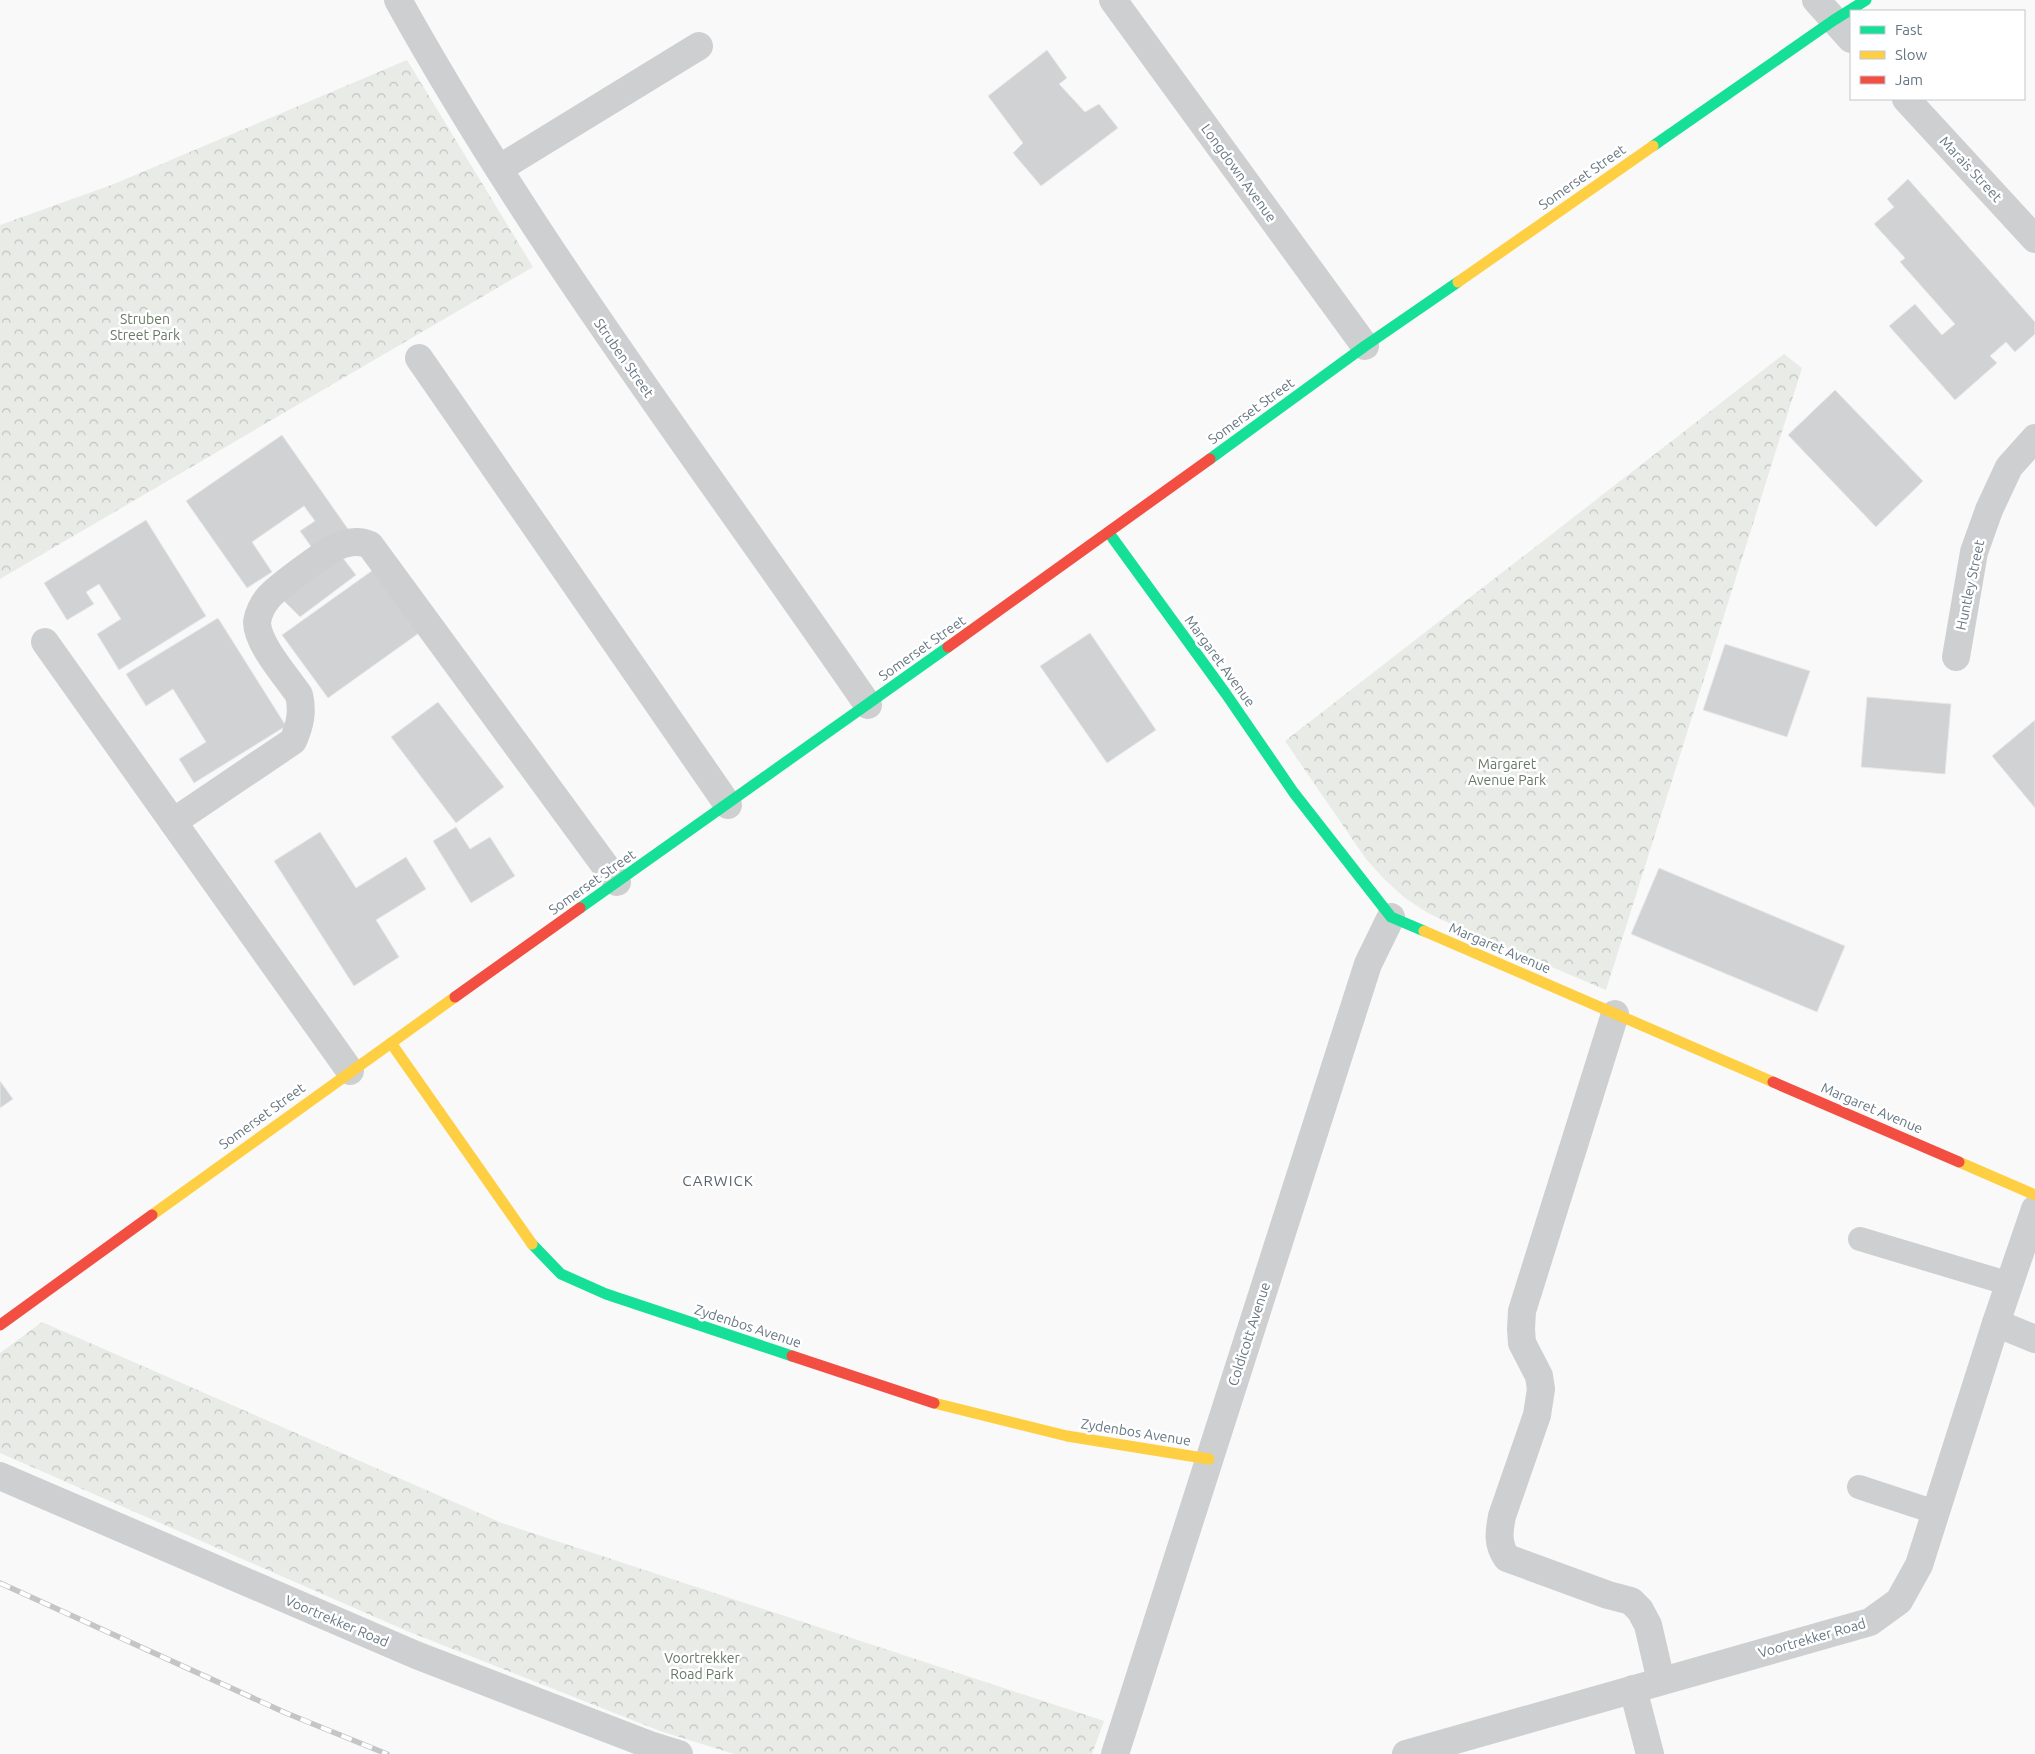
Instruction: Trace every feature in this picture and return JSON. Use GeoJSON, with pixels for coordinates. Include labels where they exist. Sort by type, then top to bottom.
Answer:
{"type":"FeatureCollection","features":[{"type":"Feature","properties":{"kind":"street","name":"Struben Street"},"geometry":{"type":"LineString","coordinates":[[398,0],[440,76],[592,311],[868,705]]}},
{"type":"Feature","properties":{"kind":"street","name":"Longdown Avenue"},"geometry":{"type":"LineString","coordinates":[[1113,0],[1365,346]]}},
{"type":"Feature","properties":{"kind":"street"},"geometry":{"type":"LineString","coordinates":[[1816,0],[1843,29]]}},
{"type":"Feature","properties":{"kind":"street","name":"Somerset Street"},"geometry":{"type":"LineString","coordinates":[[1858,10],[1866,0]]}},
{"type":"Feature","properties":{"kind":"street","name":"Somerset Street"},"geometry":{"type":"LineString","coordinates":[[0,1325],[350,1071],[728,805],[1109,533],[1365,346],[1843,29]]}},
{"type":"Feature","properties":{"kind":"street"},"geometry":{"type":"LineString","coordinates":[[500,168],[700,46]]}},
{"type":"Feature","properties":{"kind":"street","name":"Marais Street"},"geometry":{"type":"LineString","coordinates":[[1907,100],[2035,239]]}},
{"type":"Feature","properties":{"kind":"street"},"geometry":{"type":"LineString","coordinates":[[419,358],[728,805]]}},
{"type":"Feature","properties":{"kind":"street","name":"Huntley Street"},"geometry":{"type":"LineString","coordinates":[[1956,657],[1977,544],[2009,467],[2035,438]]}},
{"type":"Feature","properties":{"kind":"street","name":"Margaret Avenue"},"geometry":{"type":"LineString","coordinates":[[1109,533],[1226,694],[1294,793],[1391,917],[2035,1195]]}},
{"type":"Feature","properties":{"kind":"street"},"geometry":{"type":"LineString","coordinates":[[173,822],[293,741],[300,724],[302,706],[299,695],[260,637],[257,621],[268,597],[278,588],[336,547],[361,541],[370,544],[617,882]]}},
{"type":"Feature","properties":{"kind":"street"},"geometry":{"type":"LineString","coordinates":[[45,642],[350,1071]]}},
{"type":"Feature","properties":{"kind":"street","name":"Coldicott Avenue"},"geometry":{"type":"LineString","coordinates":[[1115,1754],[1368,964],[1391,917]]}},
{"type":"Feature","properties":{"kind":"street"},"geometry":{"type":"LineString","coordinates":[[1615,1014],[1522,1311],[1522,1343],[1539,1376],[1541,1389],[1537,1415],[1502,1516],[1499,1534],[1501,1549],[1507,1558],[1608,1595],[1631,1601],[1640,1610],[1648,1625],[1661,1681]]}},
{"type":"Feature","properties":{"kind":"street","name":"Zydenbos Avenue"},"geometry":{"type":"LineString","coordinates":[[391,1043],[528,1240],[561,1274],[606,1294],[928,1401],[1067,1436],[1209,1459]]}},
{"type":"Feature","properties":{"kind":"street","name":"Voortrekker Road"},"geometry":{"type":"LineString","coordinates":[[1406,1754],[1870,1622],[1899,1601],[1919,1565],[2035,1209]]}},
{"type":"Feature","properties":{"kind":"street"},"geometry":{"type":"LineString","coordinates":[[1996,1324],[2035,1339]]}},
{"type":"Feature","properties":{"kind":"street","name":"Voortrekker Road"},"geometry":{"type":"LineString","coordinates":[[0,1476],[416,1655],[650,1745],[679,1754]]}},
{"type":"Feature","properties":{"kind":"street"},"geometry":{"type":"LineString","coordinates":[[1633,1689],[1650,1754]]}},
{"type":"Feature","properties":{"kind":"lane"},"geometry":{"type":"LineString","coordinates":[[1860,1239],[2010,1284]]}},
{"type":"Feature","properties":{"kind":"lane"},"geometry":{"type":"LineString","coordinates":[[1859,1487],[1935,1512]]}},
{"type":"Feature","properties":{"kind":"green space","name":"Struben Street Park"},"geometry":{"type":"Polygon","coordinates":[[[407,60],[533,267],[0,579],[0,225],[114,184],[407,60]]]}},
{"type":"Feature","properties":{"kind":"green space","name":"Margaret Avenue Park"},"geometry":{"type":"Polygon","coordinates":[[[1784,354],[1802,368],[1606,990],[1453,925],[1428,913],[1405,898],[1366,859],[1285,741],[1784,354]]]}},
{"type":"Feature","properties":{"kind":"green space","name":"Voortrekker Road Park"},"geometry":{"type":"Polygon","coordinates":[[[42,1322],[502,1523],[1104,1721],[1092,1754],[734,1754],[660,1731],[407,1631],[0,1453],[0,1353],[42,1322]]]}},
{"type":"Feature","properties":{"kind":"building"},"geometry":{"type":"Polygon","coordinates":[[[1047,50],[1067,78],[1059,84],[1085,112],[1099,104],[1118,128],[1041,186],[1013,153],[1023,143],[988,96],[1047,50]]]}},
{"type":"Feature","properties":{"kind":"building"},"geometry":{"type":"Polygon","coordinates":[[[1908,179],[2035,322],[2035,334],[2015,352],[2006,342],[1990,356],[1997,363],[1955,400],[1889,326],[1915,304],[1942,335],[1955,324],[1900,262],[1905,258],[1874,224],[1894,207],[1887,199],[1908,179]]]}},
{"type":"Feature","properties":{"kind":"building"},"geometry":{"type":"Polygon","coordinates":[[[1835,390],[1923,481],[1876,527],[1788,435],[1835,390]]]}},
{"type":"Feature","properties":{"kind":"building"},"geometry":{"type":"Polygon","coordinates":[[[282,435],[348,529],[315,552],[300,531],[315,521],[304,506],[252,542],[272,572],[247,588],[186,501],[282,435]]]}},
{"type":"Feature","properties":{"kind":"building"},"geometry":{"type":"Polygon","coordinates":[[[146,520],[206,616],[119,670],[97,634],[121,619],[99,584],[86,592],[94,604],[67,620],[44,583],[146,520]]]}},
{"type":"Feature","properties":{"kind":"building"},"geometry":{"type":"Polygon","coordinates":[[[339,553],[356,575],[300,617],[280,597],[339,553]]]}},
{"type":"Feature","properties":{"kind":"building"},"geometry":{"type":"Polygon","coordinates":[[[380,565],[426,628],[328,698],[282,635],[380,565]]]}},
{"type":"Feature","properties":{"kind":"building"},"geometry":{"type":"Polygon","coordinates":[[[218,618],[286,726],[194,783],[179,759],[206,742],[173,689],[146,706],[126,674],[218,618]]]}},
{"type":"Feature","properties":{"kind":"building"},"geometry":{"type":"Polygon","coordinates":[[[1090,633],[1156,730],[1107,763],[1040,666],[1090,633]]]}},
{"type":"Feature","properties":{"kind":"building"},"geometry":{"type":"Polygon","coordinates":[[[1725,644],[1810,671],[1787,737],[1703,710],[1725,644]]]}},
{"type":"Feature","properties":{"kind":"building"},"geometry":{"type":"Polygon","coordinates":[[[1867,697],[1951,704],[1945,774],[1861,767],[1867,697]]]}},
{"type":"Feature","properties":{"kind":"building"},"geometry":{"type":"Polygon","coordinates":[[[438,702],[504,787],[456,823],[391,737],[438,702]]]}},
{"type":"Feature","properties":{"kind":"building"},"geometry":{"type":"Polygon","coordinates":[[[2035,720],[2035,808],[1992,756],[2035,720]]]}},
{"type":"Feature","properties":{"kind":"building"},"geometry":{"type":"Polygon","coordinates":[[[456,827],[470,849],[490,837],[515,876],[471,903],[433,841],[456,827]]]}},
{"type":"Feature","properties":{"kind":"building"},"geometry":{"type":"Polygon","coordinates":[[[320,832],[356,888],[406,857],[426,889],[376,920],[399,957],[354,986],[274,861],[320,832]]]}},
{"type":"Feature","properties":{"kind":"building"},"geometry":{"type":"Polygon","coordinates":[[[1659,868],[1845,946],[1817,1012],[1631,934],[1659,868]]]}},
{"type":"Feature","properties":{"kind":"building"},"geometry":{"type":"Polygon","coordinates":[[[0,1081],[13,1099],[0,1108],[0,1081]]]}},
{"type":"Feature","properties":{"kind":"railway"},"geometry":{"type":"LineString","coordinates":[[0,1583],[286,1713],[387,1754]]}},
{"type":"Feature","properties":{"kind":"traffic: fast"},"geometry":{"type":"LineString","coordinates":[[1653,146],[1834,20],[1866,0]]}},
{"type":"Feature","properties":{"kind":"traffic: fast"},"geometry":{"type":"LineString","coordinates":[[1210,459],[1365,346],[1458,282]]}},
{"type":"Feature","properties":{"kind":"traffic: fast"},"geometry":{"type":"LineString","coordinates":[[1109,533],[1226,694],[1294,793],[1391,917],[1424,931]]}},
{"type":"Feature","properties":{"kind":"traffic: fast"},"geometry":{"type":"LineString","coordinates":[[580,908],[948,647]]}},
{"type":"Feature","properties":{"kind":"traffic: fast"},"geometry":{"type":"LineString","coordinates":[[532,1244],[561,1274],[606,1294],[792,1356]]}},
{"type":"Feature","properties":{"kind":"traffic: slow"},"geometry":{"type":"LineString","coordinates":[[1458,282],[1653,146]]}},
{"type":"Feature","properties":{"kind":"traffic: slow"},"geometry":{"type":"LineString","coordinates":[[1424,931],[1773,1082]]}},
{"type":"Feature","properties":{"kind":"traffic: slow"},"geometry":{"type":"LineString","coordinates":[[152,1215],[455,997]]}},
{"type":"Feature","properties":{"kind":"traffic: slow"},"geometry":{"type":"LineString","coordinates":[[391,1043],[532,1244]]}},
{"type":"Feature","properties":{"kind":"traffic: slow"},"geometry":{"type":"LineString","coordinates":[[1959,1162],[2035,1195]]}},
{"type":"Feature","properties":{"kind":"traffic: slow"},"geometry":{"type":"LineString","coordinates":[[934,1403],[1067,1436],[1209,1459]]}},
{"type":"Feature","properties":{"kind":"traffic: jam"},"geometry":{"type":"LineString","coordinates":[[948,647],[1210,459]]}},
{"type":"Feature","properties":{"kind":"traffic: jam"},"geometry":{"type":"LineString","coordinates":[[455,997],[580,908]]}},
{"type":"Feature","properties":{"kind":"traffic: jam"},"geometry":{"type":"LineString","coordinates":[[1773,1082],[1959,1162]]}},
{"type":"Feature","properties":{"kind":"traffic: jam"},"geometry":{"type":"LineString","coordinates":[[0,1325],[152,1215]]}},
{"type":"Feature","properties":{"kind":"traffic: jam"},"geometry":{"type":"LineString","coordinates":[[792,1356],[934,1403]]}},
{"type":"Feature","properties":{"kind":"district","name":"CARWICK"},"geometry":{"type":"Point","coordinates":[718,1180]}}]}
